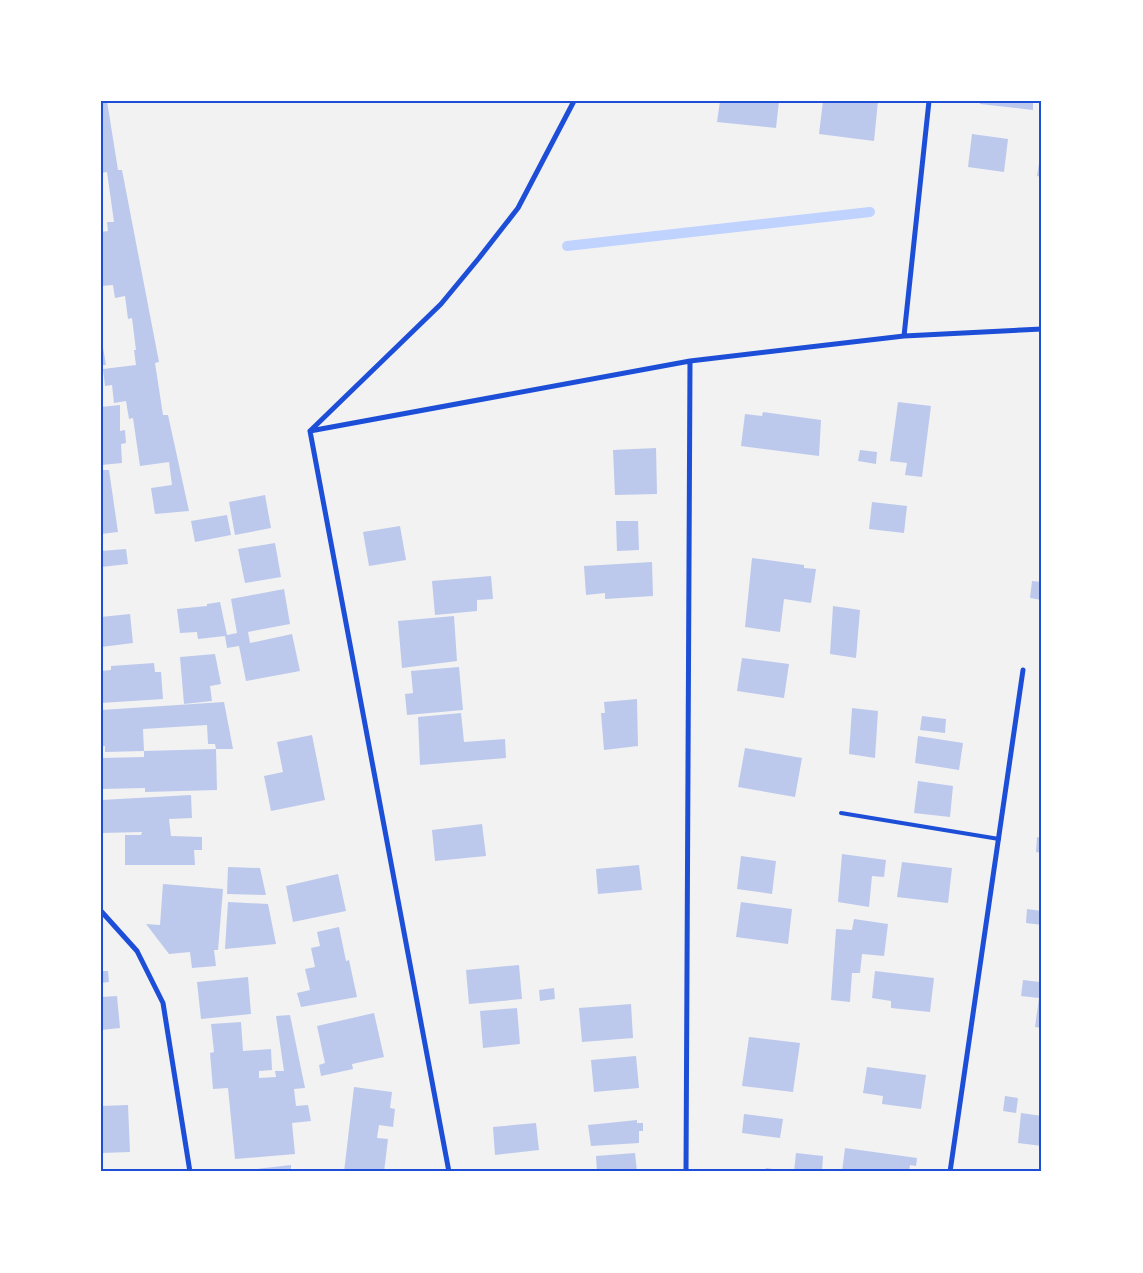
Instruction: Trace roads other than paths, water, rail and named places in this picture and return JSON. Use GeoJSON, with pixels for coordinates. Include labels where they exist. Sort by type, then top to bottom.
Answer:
{"type":"FeatureCollection","features":[{"type":"Feature","properties":{"kind":"street"},"geometry":{"type":"LineString","coordinates":[[310,431],[441,304],[479,258],[518,208],[574,101]]}},
{"type":"Feature","properties":{"kind":"street"},"geometry":{"type":"LineString","coordinates":[[904,336],[929,101]]}},
{"type":"Feature","properties":{"kind":"street"},"geometry":{"type":"LineString","coordinates":[[310,431],[690,361],[904,336],[1042,329]]}},
{"type":"Feature","properties":{"kind":"street"},"geometry":{"type":"LineString","coordinates":[[686,1172],[690,361]]}},
{"type":"Feature","properties":{"kind":"street"},"geometry":{"type":"LineString","coordinates":[[310,431],[449,1172]]}},
{"type":"Feature","properties":{"kind":"street"},"geometry":{"type":"LineString","coordinates":[[950,1172],[1023,670]]}},
{"type":"Feature","properties":{"kind":"street"},"geometry":{"type":"LineString","coordinates":[[101,911],[136,951],[162,1003],[190,1172]]}},
{"type":"Feature","properties":{"kind":"lane"},"geometry":{"type":"LineString","coordinates":[[841,813],[999,839]]}},
{"type":"Feature","properties":{"kind":"waterway"},"geometry":{"type":"LineString","coordinates":[[567,246],[870,212]]}}]}
